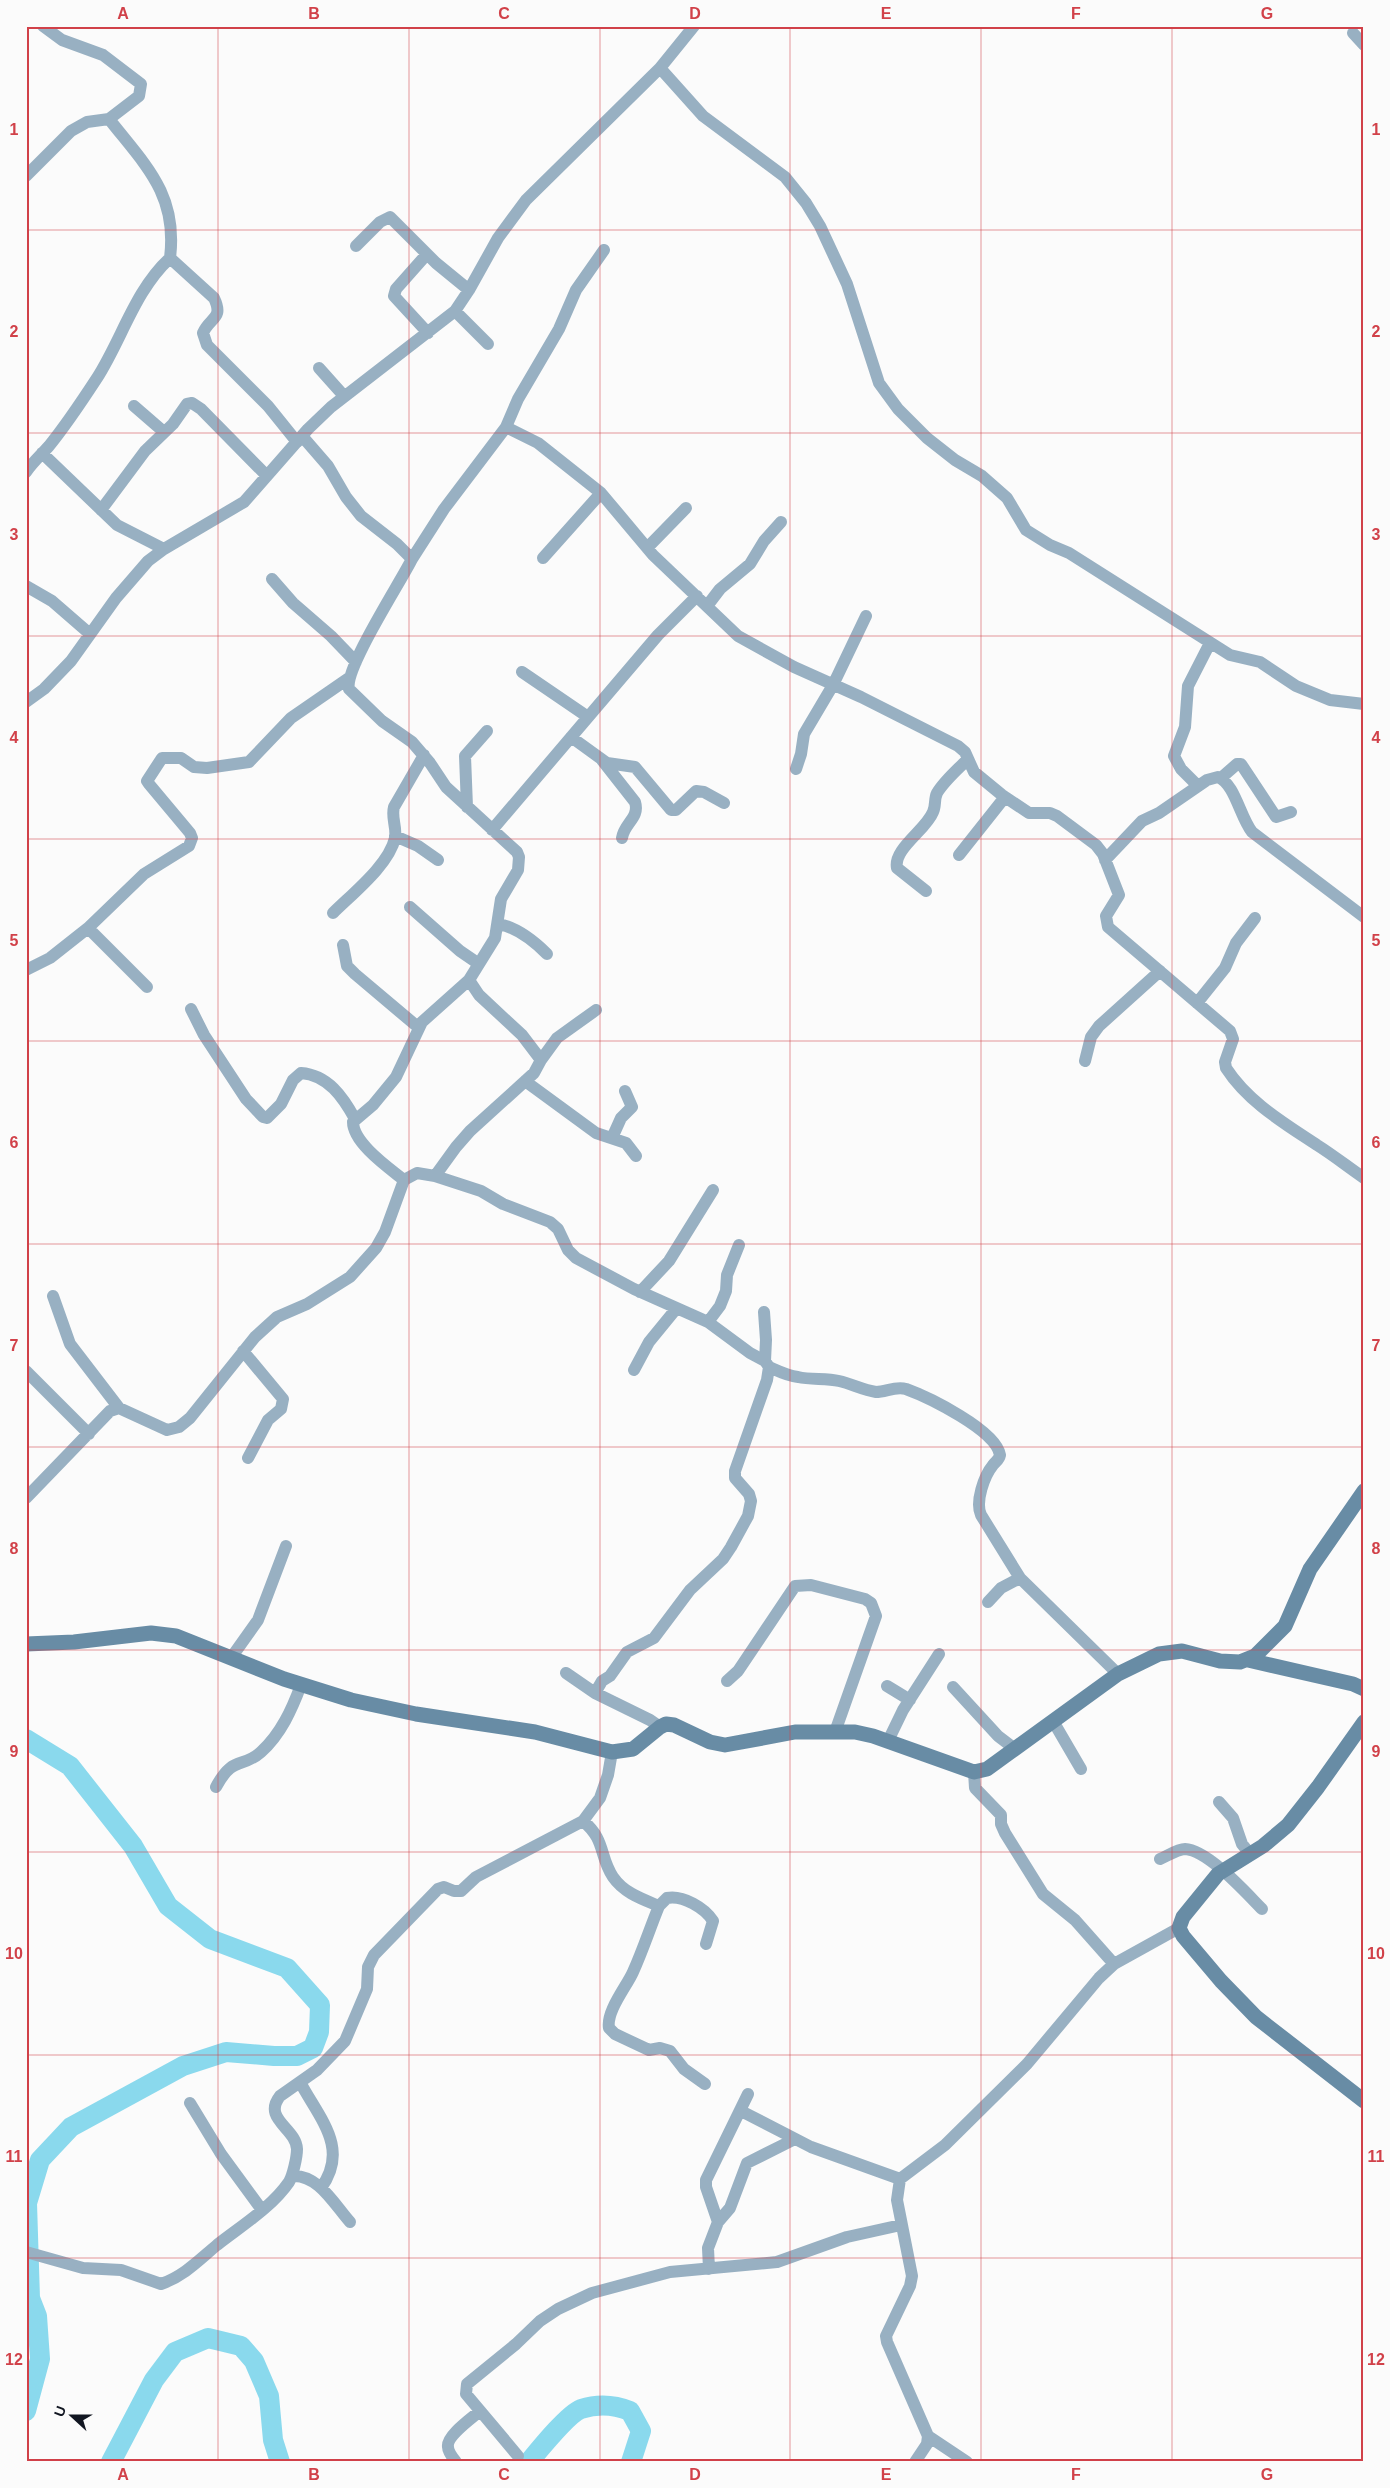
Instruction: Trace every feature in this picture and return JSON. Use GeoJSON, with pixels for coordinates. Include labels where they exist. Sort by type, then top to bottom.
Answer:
{"type":"FeatureCollection","features":[{"type":"Feature","properties":{"kind":"street"},"geometry":{"type":"LineString","coordinates":[[26,176],[71,130],[87,122],[110,119],[139,96],[141,84],[103,55],[62,40],[42,26]]}},
{"type":"Feature","properties":{"kind":"street"},"geometry":{"type":"LineString","coordinates":[[26,702],[58,675],[132,579],[164,549],[244,502],[300,439],[344,396],[455,311],[470,290],[498,238],[526,200],[660,68],[694,26]]}},
{"type":"Feature","properties":{"kind":"street"},"geometry":{"type":"LineString","coordinates":[[1353,33],[1364,45]]}},
{"type":"Feature","properties":{"kind":"street"},"geometry":{"type":"LineString","coordinates":[[660,68],[703,116],[784,177],[806,203],[820,226],[846,284],[879,383],[898,409],[927,438],[955,460],[982,476],[1007,498],[1026,530],[1069,553],[1230,655],[1260,662],[1296,686],[1330,700],[1364,704]]}},
{"type":"Feature","properties":{"kind":"street"},"geometry":{"type":"LineString","coordinates":[[110,119],[162,189],[168,209],[170,258],[214,298],[218,305],[217,313],[203,333],[207,345],[328,466],[346,498],[361,516],[397,544],[412,559]]}},
{"type":"Feature","properties":{"kind":"street"},"geometry":{"type":"LineString","coordinates":[[356,246],[380,222],[390,217],[427,254],[470,290]]}},
{"type":"Feature","properties":{"kind":"street"},"geometry":{"type":"LineString","coordinates":[[404,1180],[379,1161],[363,1143],[353,1126],[355,1119],[372,1105],[396,1076],[419,1028],[429,1014],[469,980],[495,938],[499,924],[498,908],[518,870],[520,857],[515,849],[467,807],[440,780],[424,755],[412,742],[362,703],[349,689],[349,678],[412,559],[444,509],[506,427],[518,399],[559,329],[576,290],[604,250]]}},
{"type":"Feature","properties":{"kind":"street"},"geometry":{"type":"LineString","coordinates":[[427,254],[396,289],[394,296],[428,333]]}},
{"type":"Feature","properties":{"kind":"street"},"geometry":{"type":"LineString","coordinates":[[26,472],[96,379],[121,336],[136,301],[170,258]]}},
{"type":"Feature","properties":{"kind":"street"},"geometry":{"type":"LineString","coordinates":[[455,311],[488,344]]}},
{"type":"Feature","properties":{"kind":"street"},"geometry":{"type":"LineString","coordinates":[[319,368],[344,396]]}},
{"type":"Feature","properties":{"kind":"street"},"geometry":{"type":"LineString","coordinates":[[101,510],[145,451],[173,424],[187,404],[196,405],[267,476]]}},
{"type":"Feature","properties":{"kind":"street"},"geometry":{"type":"LineString","coordinates":[[134,406],[164,432]]}},
{"type":"Feature","properties":{"kind":"street"},"geometry":{"type":"LineString","coordinates":[[506,427],[538,443],[601,493],[647,548],[738,636],[832,685],[861,697],[958,746],[965,752],[974,772],[1005,797],[1029,812],[1050,813],[1057,816],[1081,836],[1092,841],[1106,860],[1119,894],[1106,916],[1108,927],[1232,1035],[1232,1045],[1225,1062],[1226,1068],[1252,1098],[1282,1124],[1364,1178]]}},
{"type":"Feature","properties":{"kind":"street"},"geometry":{"type":"LineString","coordinates":[[42,453],[117,526],[164,549]]}},
{"type":"Feature","properties":{"kind":"street"},"geometry":{"type":"LineString","coordinates":[[543,558],[601,493]]}},
{"type":"Feature","properties":{"kind":"street"},"geometry":{"type":"LineString","coordinates":[[647,548],[686,508]]}},
{"type":"Feature","properties":{"kind":"street"},"geometry":{"type":"LineString","coordinates":[[707,606],[720,589],[750,564],[764,540],[782,522]]}},
{"type":"Feature","properties":{"kind":"street"},"geometry":{"type":"LineString","coordinates":[[272,579],[292,603],[331,636],[356,662]]}},
{"type":"Feature","properties":{"kind":"street"},"geometry":{"type":"LineString","coordinates":[[26,586],[52,601],[90,634]]}},
{"type":"Feature","properties":{"kind":"street"},"geometry":{"type":"LineString","coordinates":[[492,830],[658,634],[697,596]]}},
{"type":"Feature","properties":{"kind":"street"},"geometry":{"type":"LineString","coordinates":[[796,769],[801,754],[804,734],[832,685],[866,616]]}},
{"type":"Feature","properties":{"kind":"street"},"geometry":{"type":"LineString","coordinates":[[1198,786],[1181,769],[1174,756],[1185,727],[1188,686],[1210,643]]}},
{"type":"Feature","properties":{"kind":"street"},"geometry":{"type":"LineString","coordinates":[[522,672],[588,717]]}},
{"type":"Feature","properties":{"kind":"street"},"geometry":{"type":"LineString","coordinates":[[26,970],[50,958],[88,928],[144,874],[189,846],[192,838],[190,833],[154,792],[147,781],[162,758],[181,758],[194,767],[207,768],[249,762],[291,718],[349,678]]}},
{"type":"Feature","properties":{"kind":"street"},"geometry":{"type":"LineString","coordinates":[[467,807],[465,756],[487,731]]}},
{"type":"Feature","properties":{"kind":"street"},"geometry":{"type":"LineString","coordinates":[[571,737],[602,760],[636,802],[637,808],[633,819],[623,831],[622,838]]}},
{"type":"Feature","properties":{"kind":"street"},"geometry":{"type":"LineString","coordinates":[[333,913],[381,864],[391,848],[395,836],[394,807],[424,755]]}},
{"type":"Feature","properties":{"kind":"street"},"geometry":{"type":"LineString","coordinates":[[926,891],[897,868],[896,863],[902,850],[912,841],[934,812],[937,794],[968,759]]}},
{"type":"Feature","properties":{"kind":"street"},"geometry":{"type":"LineString","coordinates":[[602,760],[635,767],[671,810],[676,810],[690,795],[699,791],[724,803]]}},
{"type":"Feature","properties":{"kind":"street"},"geometry":{"type":"LineString","coordinates":[[1221,778],[1237,764],[1241,764],[1276,817],[1291,812]]}},
{"type":"Feature","properties":{"kind":"street"},"geometry":{"type":"LineString","coordinates":[[1106,860],[1142,821],[1159,813],[1214,776],[1221,778],[1228,784],[1244,822],[1252,832],[1364,917]]}},
{"type":"Feature","properties":{"kind":"street"},"geometry":{"type":"LineString","coordinates":[[959,855],[1005,797]]}},
{"type":"Feature","properties":{"kind":"street"},"geometry":{"type":"LineString","coordinates":[[395,836],[418,846],[438,860]]}},
{"type":"Feature","properties":{"kind":"street"},"geometry":{"type":"LineString","coordinates":[[410,908],[460,951],[479,964]]}},
{"type":"Feature","properties":{"kind":"street"},"geometry":{"type":"LineString","coordinates":[[1197,1003],[1225,968],[1236,943],[1255,918]]}},
{"type":"Feature","properties":{"kind":"street"},"geometry":{"type":"LineString","coordinates":[[499,924],[517,930],[547,954]]}},
{"type":"Feature","properties":{"kind":"street"},"geometry":{"type":"LineString","coordinates":[[88,928],[147,987]]}},
{"type":"Feature","properties":{"kind":"street"},"geometry":{"type":"LineString","coordinates":[[343,945],[347,966],[419,1028]]}},
{"type":"Feature","properties":{"kind":"street"},"geometry":{"type":"LineString","coordinates":[[1085,1061],[1091,1037],[1100,1026],[1160,971]]}},
{"type":"Feature","properties":{"kind":"street"},"geometry":{"type":"LineString","coordinates":[[469,980],[479,995],[522,1035],[541,1060]]}},
{"type":"Feature","properties":{"kind":"street"},"geometry":{"type":"LineString","coordinates":[[191,1009],[204,1035],[246,1100],[263,1118],[267,1118],[281,1104],[296,1075],[301,1074],[324,1080],[332,1085],[355,1119]]}},
{"type":"Feature","properties":{"kind":"street"},"geometry":{"type":"LineString","coordinates":[[435,1176],[470,1131],[525,1081],[557,1038],[596,1010]]}},
{"type":"Feature","properties":{"kind":"street"},"geometry":{"type":"LineString","coordinates":[[525,1081],[596,1133],[626,1143],[636,1156]]}},
{"type":"Feature","properties":{"kind":"street"},"geometry":{"type":"LineString","coordinates":[[612,1138],[621,1118],[632,1107],[625,1091]]}},
{"type":"Feature","properties":{"kind":"street"},"geometry":{"type":"LineString","coordinates":[[53,1296],[70,1344],[118,1408],[167,1430],[179,1427],[190,1418],[243,1350],[277,1317],[307,1304],[350,1277],[376,1248],[385,1232],[404,1180],[417,1173],[435,1176],[481,1191],[503,1204],[550,1222],[558,1229],[568,1250],[576,1258],[640,1292],[708,1322],[767,1364],[798,1377],[841,1381],[868,1390],[885,1391],[899,1388],[906,1390],[941,1406],[979,1428],[996,1445],[1000,1455],[992,1465],[984,1482],[979,1510],[1020,1578],[1118,1674]]}},
{"type":"Feature","properties":{"kind":"street"},"geometry":{"type":"LineString","coordinates":[[640,1292],[669,1261],[713,1190]]}},
{"type":"Feature","properties":{"kind":"street"},"geometry":{"type":"LineString","coordinates":[[708,1322],[720,1306],[726,1291],[727,1274],[740,1245]]}},
{"type":"Feature","properties":{"kind":"street"},"geometry":{"type":"LineString","coordinates":[[634,1370],[649,1342],[676,1309]]}},
{"type":"Feature","properties":{"kind":"street"},"geometry":{"type":"LineString","coordinates":[[595,1693],[602,1681],[610,1676],[627,1652],[654,1638],[690,1590],[723,1559],[748,1516],[751,1501],[749,1494],[735,1478],[735,1471],[767,1380],[764,1312]]}},
{"type":"Feature","properties":{"kind":"street"},"geometry":{"type":"LineString","coordinates":[[243,1350],[283,1399],[281,1409],[268,1420],[248,1458]]}},
{"type":"Feature","properties":{"kind":"street"},"geometry":{"type":"LineString","coordinates":[[26,1371],[88,1434]]}},
{"type":"Feature","properties":{"kind":"street"},"geometry":{"type":"LineString","coordinates":[[26,1498],[106,1414],[118,1408]]}},
{"type":"Feature","properties":{"kind":"street"},"geometry":{"type":"LineString","coordinates":[[1248,1660],[1272,1641],[1285,1626],[1310,1568],[1364,1491]]}},
{"type":"Feature","properties":{"kind":"street"},"geometry":{"type":"LineString","coordinates":[[231,1658],[258,1620],[286,1546]]}},
{"type":"Feature","properties":{"kind":"street"},"geometry":{"type":"LineString","coordinates":[[988,1602],[1001,1588],[1020,1578]]}},
{"type":"Feature","properties":{"kind":"street"},"geometry":{"type":"LineString","coordinates":[[727,1681],[738,1671],[795,1586],[811,1584],[871,1603],[876,1616],[835,1732]]}},
{"type":"Feature","properties":{"kind":"street"},"geometry":{"type":"LineString","coordinates":[[26,1644],[74,1642],[140,1634],[165,1634],[184,1639],[301,1684],[351,1700],[416,1714],[519,1729],[612,1752],[633,1749],[666,1724],[674,1725],[710,1742],[725,1745],[795,1732],[835,1732],[864,1734],[974,1772],[987,1769],[1118,1674],[1159,1654],[1175,1651],[1220,1660],[1248,1660],[1353,1684],[1364,1689]]}},
{"type":"Feature","properties":{"kind":"street"},"geometry":{"type":"LineString","coordinates":[[888,1741],[903,1710],[939,1654]]}},
{"type":"Feature","properties":{"kind":"street"},"geometry":{"type":"LineString","coordinates":[[566,1673],[595,1693],[650,1720],[660,1727]]}},
{"type":"Feature","properties":{"kind":"street"},"geometry":{"type":"LineString","coordinates":[[216,1787],[229,1767],[260,1754],[266,1747],[287,1720],[301,1684]]}},
{"type":"Feature","properties":{"kind":"street"},"geometry":{"type":"LineString","coordinates":[[887,1686],[910,1700]]}},
{"type":"Feature","properties":{"kind":"street"},"geometry":{"type":"LineString","coordinates":[[953,1687],[998,1736],[1014,1749]]}},
{"type":"Feature","properties":{"kind":"street"},"geometry":{"type":"LineString","coordinates":[[1053,1721],[1081,1769]]}},
{"type":"Feature","properties":{"kind":"street"},"geometry":{"type":"LineString","coordinates":[[915,2462],[927,2444],[928,2436],[886,2342],[888,2331],[910,2286],[912,2276],[897,2200],[900,2179],[945,2145],[1027,2064],[1099,1978],[1114,1964],[1179,1928],[1183,1917],[1223,1870],[1250,1854],[1288,1825],[1364,1722]]}},
{"type":"Feature","properties":{"kind":"street"},"geometry":{"type":"LineString","coordinates":[[26,2252],[83,2268],[121,2270],[161,2284],[198,2263],[262,2210],[292,2176],[296,2144],[278,2118],[274,2107],[280,2096],[317,2070],[345,2041],[367,1989],[368,1967],[374,1955],[438,1889],[444,1887],[457,1892],[479,1875],[500,1866],[582,1821],[600,1798],[608,1775],[612,1752]]}},
{"type":"Feature","properties":{"kind":"street"},"geometry":{"type":"LineString","coordinates":[[974,1772],[975,1788],[1002,1815],[1005,1833],[1044,1894],[1075,1920],[1114,1964]]}},
{"type":"Feature","properties":{"kind":"street"},"geometry":{"type":"LineString","coordinates":[[1218,1802],[1233,1818],[1242,1844],[1250,1854]]}},
{"type":"Feature","properties":{"kind":"street"},"geometry":{"type":"LineString","coordinates":[[582,1821],[597,1835],[614,1879],[636,1897],[658,1906]]}},
{"type":"Feature","properties":{"kind":"street"},"geometry":{"type":"LineString","coordinates":[[1160,1859],[1184,1848],[1193,1851],[1223,1870],[1262,1909]]}},
{"type":"Feature","properties":{"kind":"street"},"geometry":{"type":"LineString","coordinates":[[705,2084],[684,2069],[670,2051],[660,2048],[649,2050],[616,2034],[610,2028],[609,2019],[623,1987],[634,1972],[658,1906],[667,1898],[679,1897],[704,1912],[713,1921],[706,1944]]}},
{"type":"Feature","properties":{"kind":"street"},"geometry":{"type":"LineString","coordinates":[[1179,1928],[1183,1936],[1221,1981],[1256,2017],[1364,2102]]}},
{"type":"Feature","properties":{"kind":"street"},"geometry":{"type":"LineString","coordinates":[[300,2082],[330,2136],[334,2154],[332,2170],[321,2188]]}},
{"type":"Feature","properties":{"kind":"street"},"geometry":{"type":"LineString","coordinates":[[718,2222],[706,2186],[706,2180],[742,2111],[748,2094]]}},
{"type":"Feature","properties":{"kind":"street"},"geometry":{"type":"LineString","coordinates":[[190,2103],[221,2154],[262,2210]]}},
{"type":"Feature","properties":{"kind":"street"},"geometry":{"type":"LineString","coordinates":[[742,2111],[811,2148],[900,2179]]}},
{"type":"Feature","properties":{"kind":"street"},"geometry":{"type":"LineString","coordinates":[[709,2269],[708,2248],[718,2222],[730,2208],[747,2163],[794,2139]]}},
{"type":"Feature","properties":{"kind":"street"},"geometry":{"type":"LineString","coordinates":[[292,2176],[302,2175],[321,2188],[350,2222]]}},
{"type":"Feature","properties":{"kind":"street"},"geometry":{"type":"LineString","coordinates":[[518,2456],[466,2394],[467,2384],[516,2344],[540,2321],[558,2309],[592,2292],[612,2289],[625,2283],[670,2272],[777,2262],[846,2237],[901,2225]]}},
{"type":"Feature","properties":{"kind":"street"},"geometry":{"type":"LineString","coordinates":[[456,2462],[448,2449],[448,2442],[456,2432],[480,2411]]}},
{"type":"Feature","properties":{"kind":"street"},"geometry":{"type":"LineString","coordinates":[[928,2436],[967,2462]]}},
{"type":"Feature","properties":{"kind":"waterway"},"geometry":{"type":"LineString","coordinates":[[26,1739],[70,1766],[133,1846],[168,1906],[210,1939],[287,1968],[320,2005],[319,2032],[313,2048],[297,2056],[226,2052],[183,2066],[71,2127],[40,2160],[27,2203],[30,2298],[37,2316],[40,2359],[26,2411]]}},
{"type":"Feature","properties":{"kind":"waterway"},"geometry":{"type":"LineString","coordinates":[[111,2462],[154,2380],[175,2352],[208,2338],[241,2346],[254,2361],[269,2396],[273,2440],[280,2462]]}},
{"type":"Feature","properties":{"kind":"waterway"},"geometry":{"type":"LineString","coordinates":[[529,2462],[575,2412],[587,2407],[600,2406],[612,2406],[630,2411],[641,2431],[631,2462]]}}]}
